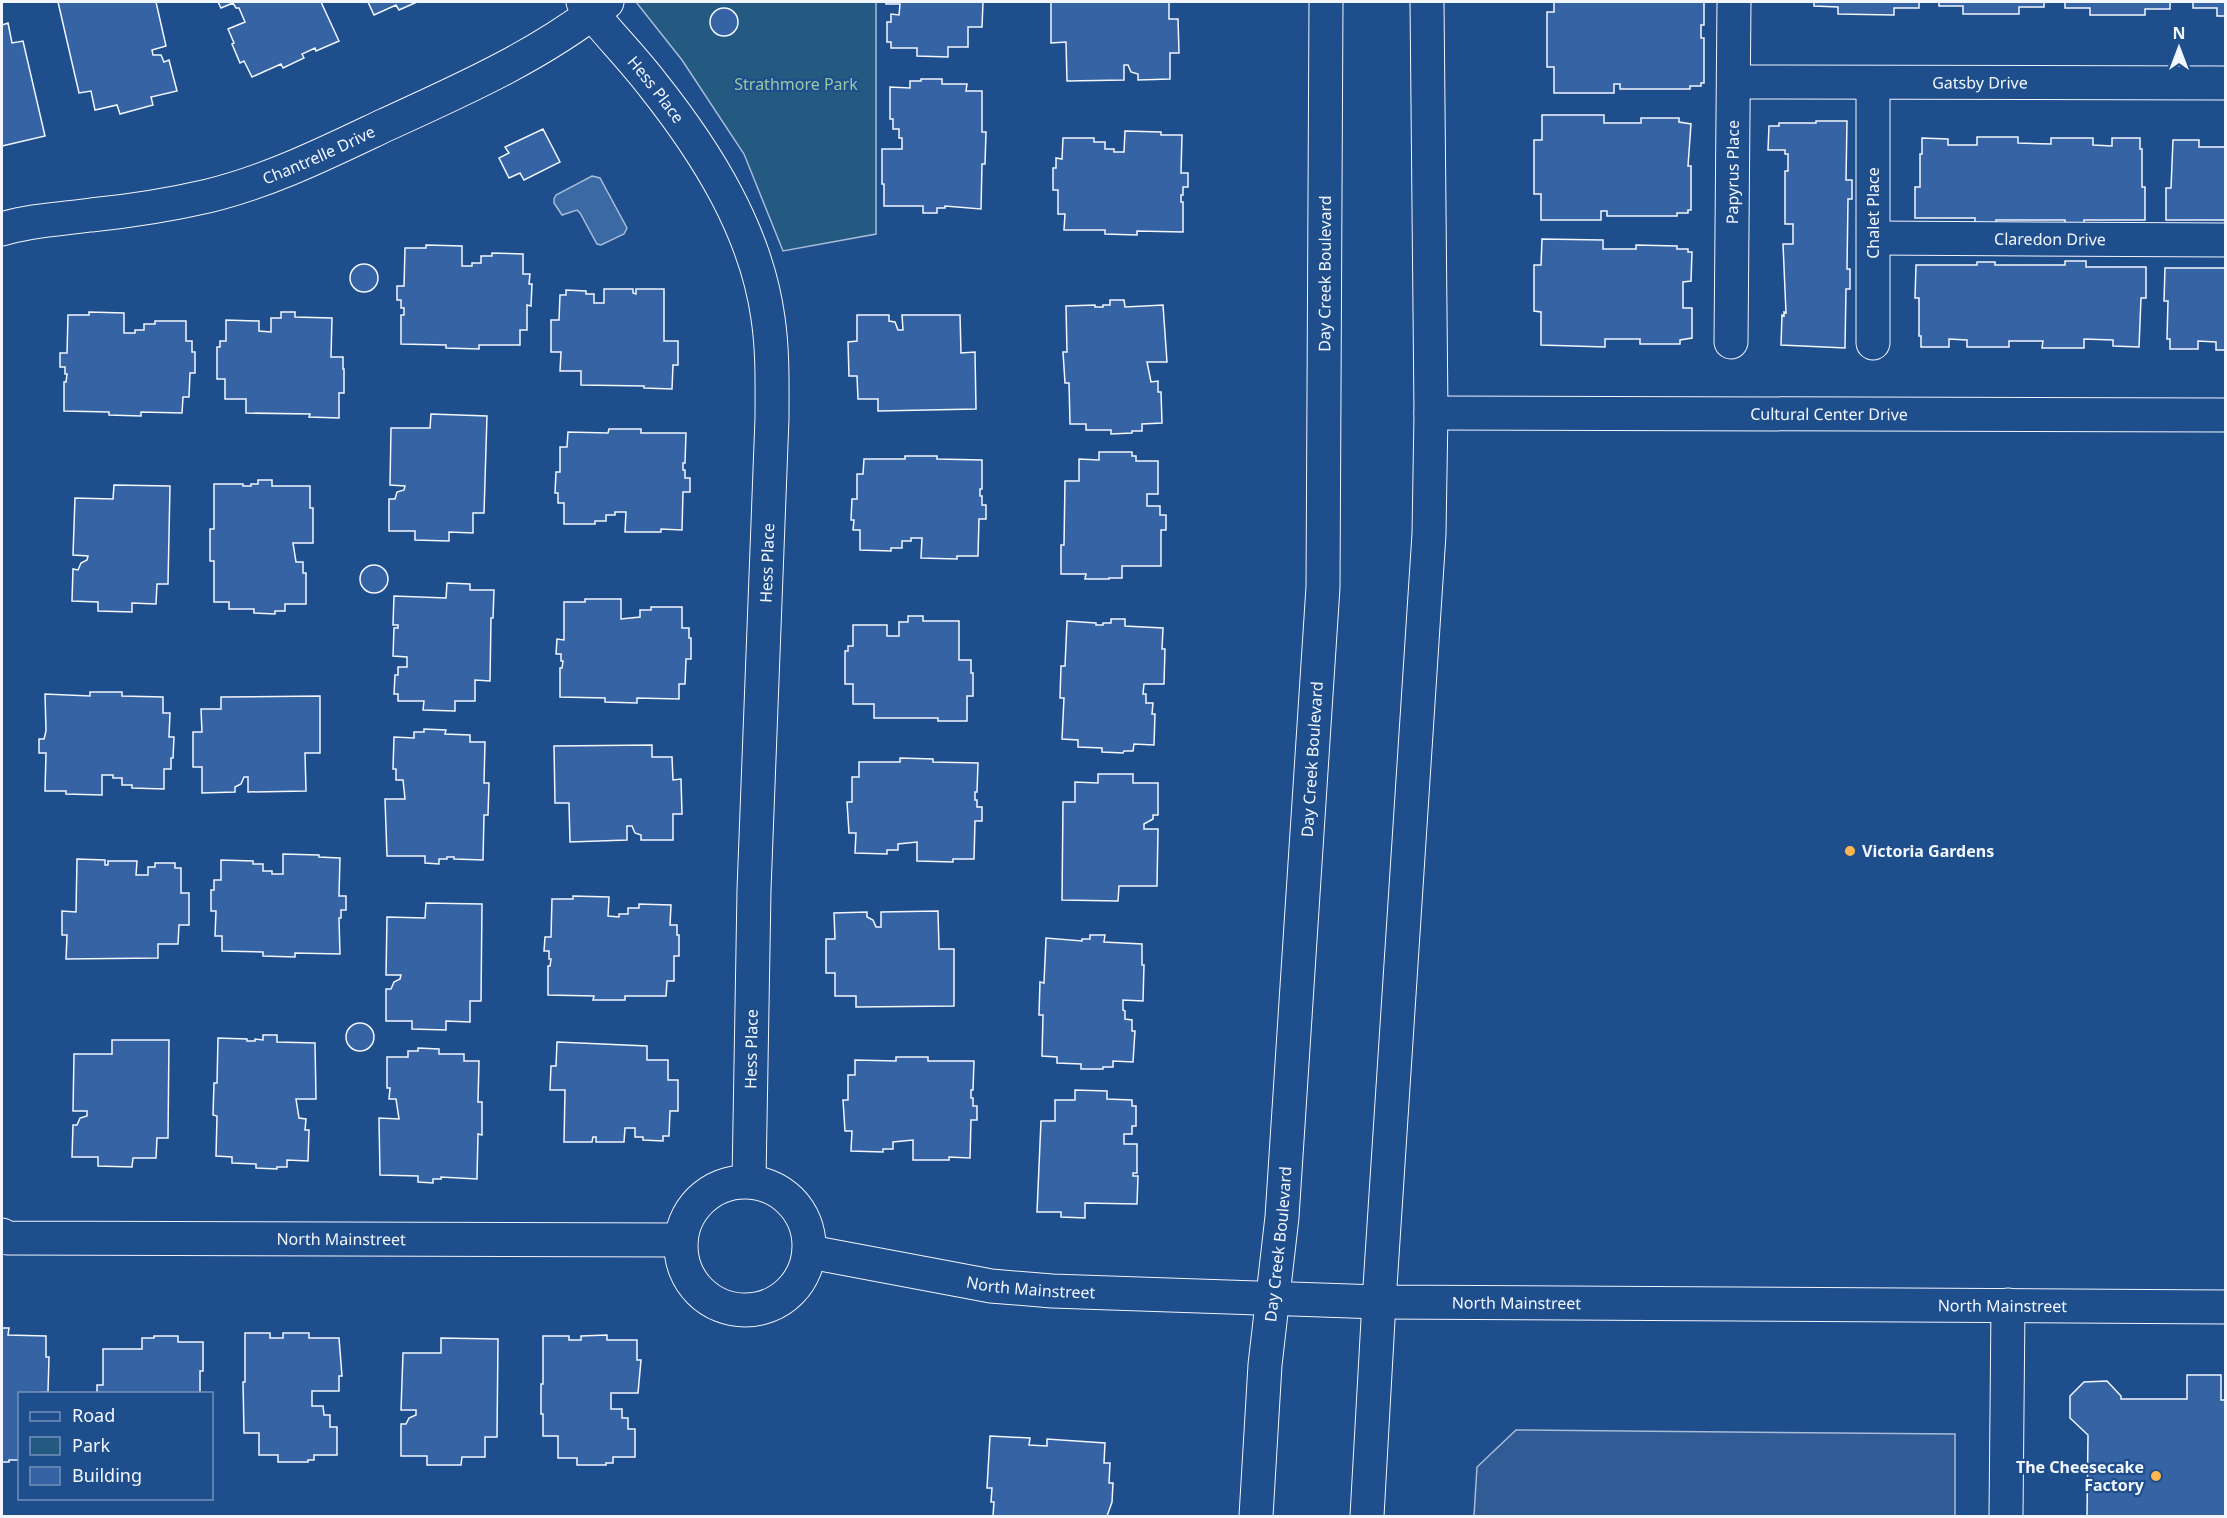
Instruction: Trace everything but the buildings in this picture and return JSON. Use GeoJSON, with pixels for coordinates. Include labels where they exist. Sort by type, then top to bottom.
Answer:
{"type":"FeatureCollection","features":[{"type":"Feature","properties":{"kind":"street","name":"Day Creek Boulevard"},"geometry":{"type":"LineString","coordinates":[[1256,1516],[1264,1365],[1282,1217],[1323,587],[1326,2]]}},
{"type":"Feature","properties":{"kind":"street"},"geometry":{"type":"LineString","coordinates":[[1367,1516],[1429,534],[1431,413],[1427,2]]}},
{"type":"Feature","properties":{"kind":"street","name":"Papyrus Place"},"geometry":{"type":"LineString","coordinates":[[1731,342],[1734,2]]}},
{"type":"Feature","properties":{"kind":"street","name":"Chantrelle Drive"},"geometry":{"type":"LineString","coordinates":[[2,229],[37,221],[159,207],[210,195],[270,176],[330,152],[483,79],[548,43],[594,6]]}},
{"type":"Feature","properties":{"kind":"street","name":"Hess Place"},"geometry":{"type":"LineString","coordinates":[[594,6],[706,157],[731,204],[751,251],[760,279],[768,319],[772,359],[772,418],[756,822],[749,1181]]}},
{"type":"Feature","properties":{"kind":"street","name":"Gatsby Drive"},"geometry":{"type":"LineString","coordinates":[[1734,82],[2226,83]]}},
{"type":"Feature","properties":{"kind":"street","name":"Chalet Place"},"geometry":{"type":"LineString","coordinates":[[1873,82],[1873,343]]}},
{"type":"Feature","properties":{"kind":"street","name":"Claredon Drive"},"geometry":{"type":"LineString","coordinates":[[1874,238],[2226,240]]}},
{"type":"Feature","properties":{"kind":"street","name":"Cultural Center Drive"},"geometry":{"type":"LineString","coordinates":[[1431,413],[2226,414]]}},
{"type":"Feature","properties":{"kind":"street"},"geometry":{"type":"LineString","coordinates":[[749,1181],[772,1189],[788,1200],[801,1215],[810,1252],[806,1269],[796,1286],[783,1299],[766,1307],[745,1310],[724,1306],[706,1296],[691,1281],[682,1261],[681,1240],[686,1220],[697,1202],[713,1190],[749,1181]]}},
{"type":"Feature","properties":{"kind":"street","name":"North Mainstreet"},"geometry":{"type":"LineString","coordinates":[[2,1236],[7,1238],[681,1240]]}},
{"type":"Feature","properties":{"kind":"street","name":"North Mainstreet"},"geometry":{"type":"LineString","coordinates":[[810,1252],[991,1286],[1052,1291],[1379,1302],[2226,1307]]}},
{"type":"Feature","properties":{"kind":"street"},"geometry":{"type":"LineString","coordinates":[[2006,1516],[2008,1305]]}},
{"type":"Feature","properties":{"kind":"green space","name":"Strathmore Park"},"geometry":{"type":"Polygon","coordinates":[[[636,2],[876,2],[876,234],[783,251],[744,154],[682,60],[636,2]]]}},
{"type":"Feature","properties":{"kind":"shaded area"},"geometry":{"type":"Polygon","coordinates":[[[592,176],[600,178],[627,228],[624,234],[601,245],[597,244],[577,210],[562,215],[554,203],[556,195],[592,176]]]}},
{"type":"Feature","properties":{"kind":"shaded area"},"geometry":{"type":"Polygon","coordinates":[[[1516,1430],[1955,1434],[1955,1516],[1474,1516],[1477,1467],[1516,1430]]]}},
{"type":"Feature","properties":{"kind":"place","name":"Victoria Gardens"},"geometry":{"type":"Point","coordinates":[1850,851]}},
{"type":"Feature","properties":{"kind":"place","name":"The Cheesecake Factory"},"geometry":{"type":"Point","coordinates":[2156,1476]}}]}
